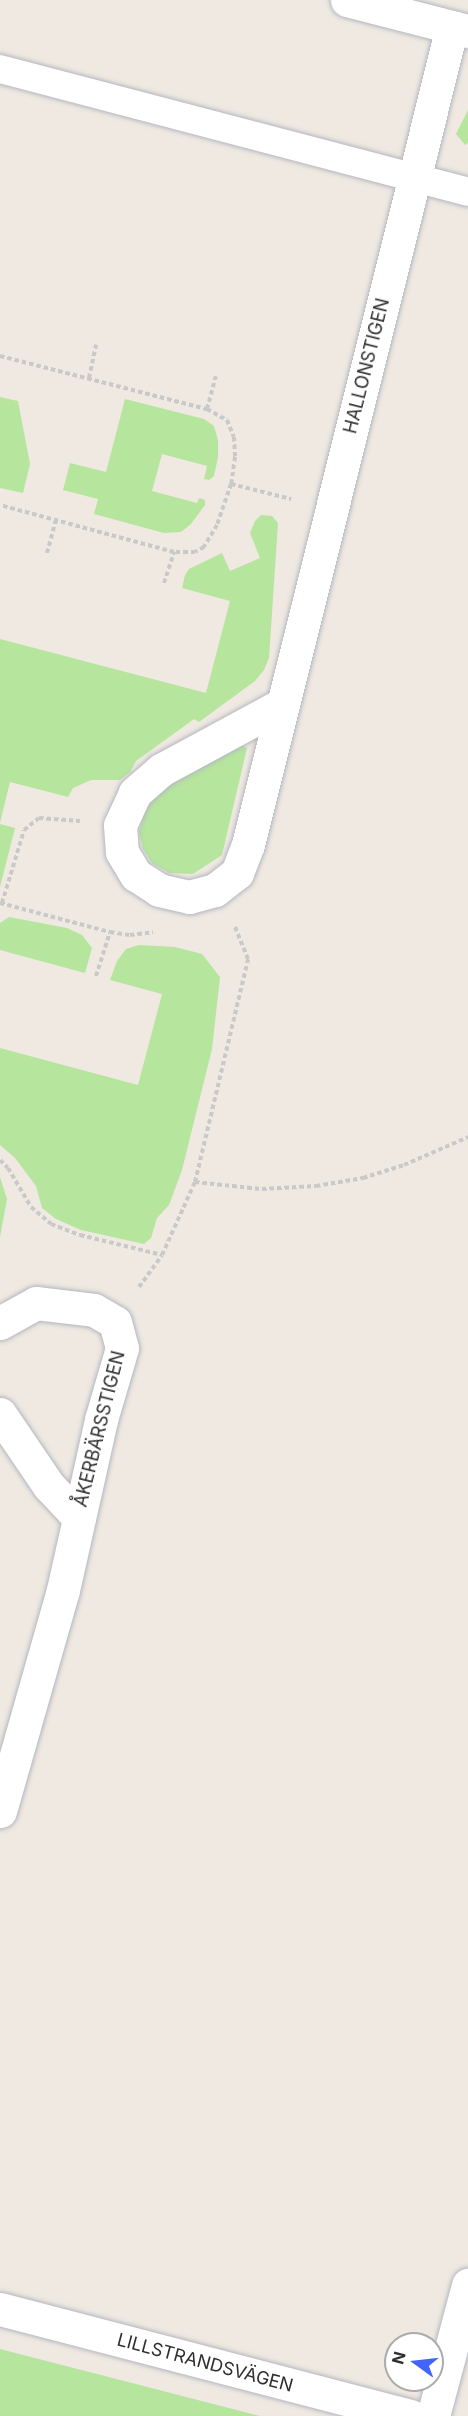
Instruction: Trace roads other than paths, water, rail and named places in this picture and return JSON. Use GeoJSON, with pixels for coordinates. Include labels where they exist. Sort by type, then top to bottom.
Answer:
{"type":"FeatureCollection","features":[{"type":"Feature","properties":{"kind":"street"},"geometry":{"type":"LineString","coordinates":[[367,2],[460,29]]}},
{"type":"Feature","properties":{"kind":"street","name":"HALLONSTIGEN"},"geometry":{"type":"LineString","coordinates":[[281,705],[161,770],[135,793],[120,825],[122,852],[136,875],[159,890],[202,894],[237,873],[248,845],[281,705],[415,176],[460,29]]}},
{"type":"Feature","properties":{"kind":"street","name":"ÅKERBÄRSSTIGEN"},"geometry":{"type":"LineString","coordinates":[[0,1323],[36,1303],[94,1310],[115,1322],[122,1348],[63,1590],[0,1811]]}},
{"type":"Feature","properties":{"kind":"street","name":"ÅKERBÄRSSTIGEN"},"geometry":{"type":"LineString","coordinates":[[0,1414],[49,1486],[79,1518]]}},
{"type":"Feature","properties":{"kind":"street"},"geometry":{"type":"LineString","coordinates":[[433,2416],[468,2285]]}},
{"type":"Feature","properties":{"kind":"street","name":"LILLSTRANDSVÄGEN"},"geometry":{"type":"LineString","coordinates":[[0,2309],[410,2416]]}},
{"type":"Feature","properties":{"kind":"lane"},"geometry":{"type":"LineString","coordinates":[[0,69],[415,176],[468,192]]}}]}
